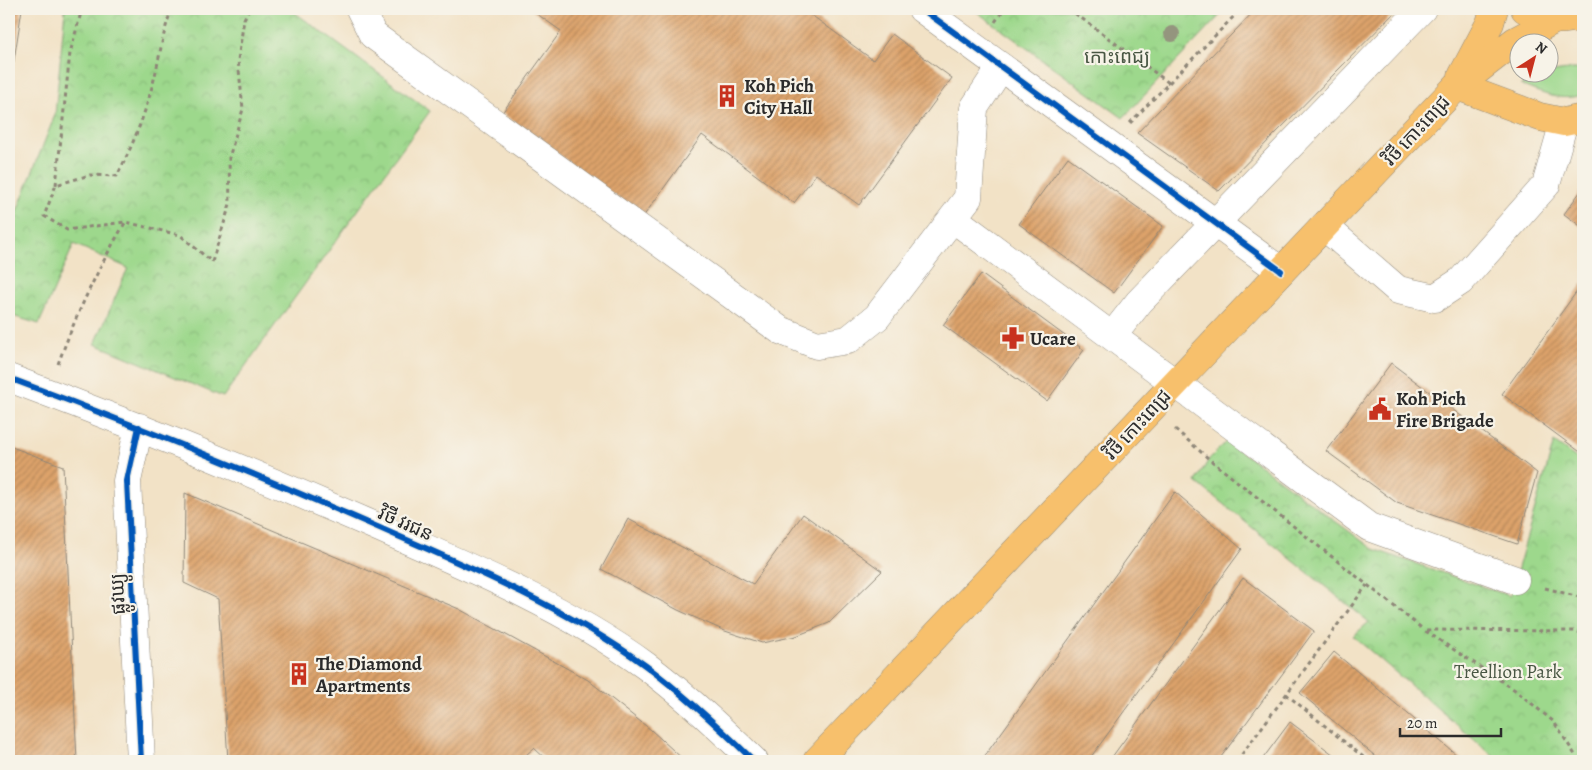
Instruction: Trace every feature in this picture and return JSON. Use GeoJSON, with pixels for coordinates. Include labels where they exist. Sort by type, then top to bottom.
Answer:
{"type":"FeatureCollection","features":[{"type":"Feature","properties":{"kind":"main road","name":"វិថី កោះពេជ្រ"},"geometry":{"type":"LineString","coordinates":[[1457,86],[1485,32],[1494,9]]}},
{"type":"Feature","properties":{"kind":"main road"},"geometry":{"type":"LineString","coordinates":[[1525,9],[1541,17],[1570,21]]}},
{"type":"Feature","properties":{"kind":"main road","name":"វិថី កោះពេជ្រ"},"geometry":{"type":"LineString","coordinates":[[817,761],[1457,86],[1515,41],[1570,21]]}},
{"type":"Feature","properties":{"kind":"main road"},"geometry":{"type":"LineString","coordinates":[[1457,86],[1540,117],[1574,120]]}},
{"type":"Feature","properties":{"kind":"street"},"geometry":{"type":"LineString","coordinates":[[360,9],[373,35],[780,330],[817,345],[848,340],[877,317],[954,219],[968,198],[974,108],[1001,67]]}},
{"type":"Feature","properties":{"kind":"street"},"geometry":{"type":"LineString","coordinates":[[922,9],[1281,271]]}},
{"type":"Feature","properties":{"kind":"street"},"geometry":{"type":"LineString","coordinates":[[1113,335],[1139,302],[1422,9]]}},
{"type":"Feature","properties":{"kind":"street"},"geometry":{"type":"LineString","coordinates":[[1324,226],[1398,290],[1435,298],[1461,281],[1546,185],[1574,120]]}},
{"type":"Feature","properties":{"kind":"street"},"geometry":{"type":"LineString","coordinates":[[954,219],[1113,335],[1369,527],[1516,580]]}},
{"type":"Feature","properties":{"kind":"street","name":"វិថី វរជន"},"geometry":{"type":"LineString","coordinates":[[9,378],[139,427],[407,540],[537,602],[596,634],[644,665],[693,704],[754,761]]}},
{"type":"Feature","properties":{"kind":"street","name":"ផ្លូវឃ្យូ"},"geometry":{"type":"LineString","coordinates":[[139,427],[127,481],[141,761]]}},
{"type":"Feature","properties":{"kind":"path"},"geometry":{"type":"LineString","coordinates":[[82,9],[70,53],[56,185],[44,216],[67,230],[125,222],[180,235],[212,262],[230,204],[229,158],[243,108],[238,60],[244,19],[249,9]]}},
{"type":"Feature","properties":{"kind":"path"},"geometry":{"type":"LineString","coordinates":[[56,185],[90,175],[117,176],[130,150],[153,84],[166,24],[172,9]]}},
{"type":"Feature","properties":{"kind":"path"},"geometry":{"type":"LineString","coordinates":[[1069,9],[1170,83]]}},
{"type":"Feature","properties":{"kind":"path"},"geometry":{"type":"LineString","coordinates":[[1109,145],[1240,9]]}},
{"type":"Feature","properties":{"kind":"path"},"geometry":{"type":"LineString","coordinates":[[47,393],[69,333],[104,257],[125,222]]}},
{"type":"Feature","properties":{"kind":"path"},"geometry":{"type":"LineString","coordinates":[[1152,408],[1209,459],[1424,630],[1515,690],[1554,722],[1579,761]]}},
{"type":"Feature","properties":{"kind":"path"},"geometry":{"type":"LineString","coordinates":[[1516,580],[1583,598]]}},
{"type":"Feature","properties":{"kind":"path"},"geometry":{"type":"LineString","coordinates":[[1237,761],[1367,585]]}},
{"type":"Feature","properties":{"kind":"path"},"geometry":{"type":"LineString","coordinates":[[1424,630],[1576,631],[1583,634]]}},
{"type":"Feature","properties":{"kind":"path"},"geometry":{"type":"LineString","coordinates":[[1286,694],[1368,761]]}},
{"type":"Feature","properties":{"kind":"green space"},"geometry":{"type":"Polygon","coordinates":[[[65,9],[290,9],[430,111],[223,397],[95,344],[128,268],[74,244],[39,324],[9,315],[9,231],[55,115],[65,9]]]}},
{"type":"Feature","properties":{"kind":"green space","name":"កោះពេជ្យ"},"geometry":{"type":"Polygon","coordinates":[[[973,9],[1226,9],[1123,118],[973,9]]]}},
{"type":"Feature","properties":{"kind":"green space"},"geometry":{"type":"Polygon","coordinates":[[[1583,70],[1583,94],[1568,98],[1552,96],[1521,85],[1526,82],[1560,82],[1560,71],[1583,70]]]}},
{"type":"Feature","properties":{"kind":"green space","name":"Treellion Park"},"geometry":{"type":"Polygon","coordinates":[[[1227,441],[1373,549],[1510,596],[1554,442],[1583,463],[1583,761],[1499,761],[1353,636],[1369,622],[1196,482],[1209,459],[1227,441]]]}},
{"type":"Feature","properties":{"kind":"building"},"geometry":{"type":"Polygon","coordinates":[[[9,9],[22,9],[10,86],[9,86],[9,9]]]}},
{"type":"Feature","properties":{"kind":"building","name":"Koh Pich City Hall"},"geometry":{"type":"Polygon","coordinates":[[[530,9],[803,9],[873,60],[892,34],[952,78],[859,205],[816,174],[794,203],[702,135],[643,217],[502,113],[561,31],[530,9]]]}},
{"type":"Feature","properties":{"kind":"building"},"geometry":{"type":"Polygon","coordinates":[[[1256,9],[1398,9],[1219,191],[1137,133],[1256,9]]]}},
{"type":"Feature","properties":{"kind":"building"},"geometry":{"type":"Polygon","coordinates":[[[1068,157],[1163,226],[1114,293],[1019,224],[1068,157]]]}},
{"type":"Feature","properties":{"kind":"building"},"geometry":{"type":"Polygon","coordinates":[[[1583,188],[1583,228],[1564,214],[1583,188]]]}},
{"type":"Feature","properties":{"kind":"building","name":"Ucare"},"geometry":{"type":"Polygon","coordinates":[[[981,274],[1084,350],[1047,401],[943,325],[981,274]]]}},
{"type":"Feature","properties":{"kind":"building"},"geometry":{"type":"Polygon","coordinates":[[[1583,283],[1583,454],[1502,394],[1583,283]]]}},
{"type":"Feature","properties":{"kind":"building"},"geometry":{"type":"Polygon","coordinates":[[[1391,363],[1537,473],[1517,544],[1397,503],[1326,451],[1391,363]]]}},
{"type":"Feature","properties":{"kind":"building"},"geometry":{"type":"Polygon","coordinates":[[[9,446],[63,466],[77,761],[9,761],[9,446]]]}},
{"type":"Feature","properties":{"kind":"building"},"geometry":{"type":"Polygon","coordinates":[[[1175,492],[1242,549],[1088,761],[981,761],[1175,492]]]}},
{"type":"Feature","properties":{"kind":"building"},"geometry":{"type":"Polygon","coordinates":[[[185,493],[459,609],[588,680],[651,730],[685,761],[548,761],[534,748],[519,761],[228,761],[218,599],[184,583],[185,493]]]}},
{"type":"Feature","properties":{"kind":"building"},"geometry":{"type":"Polygon","coordinates":[[[803,514],[882,571],[829,623],[796,636],[762,643],[725,631],[678,610],[601,569],[628,519],[753,584],[803,514]]]}},
{"type":"Feature","properties":{"kind":"building"},"geometry":{"type":"Polygon","coordinates":[[[1243,578],[1314,631],[1218,761],[1109,761],[1243,578]]]}},
{"type":"Feature","properties":{"kind":"building"},"geometry":{"type":"Polygon","coordinates":[[[1334,652],[1464,761],[1381,761],[1300,693],[1334,652]]]}},
{"type":"Feature","properties":{"kind":"building"},"geometry":{"type":"Polygon","coordinates":[[[1290,722],[1342,761],[1261,761],[1290,722]]]}},
{"type":"Feature","properties":{"kind":"cycle path"},"geometry":{"type":"LineString","coordinates":[[922,9],[1281,271]]}},
{"type":"Feature","properties":{"kind":"cycle path"},"geometry":{"type":"LineString","coordinates":[[9,378],[272,482],[470,568],[543,603],[579,623],[646,666],[702,712],[754,761]]}},
{"type":"Feature","properties":{"kind":"cycle path"},"geometry":{"type":"LineString","coordinates":[[139,427],[127,481],[141,761]]}},
{"type":"Feature","properties":{"kind":"place","name":"Koh Pich City Hall"},"geometry":{"type":"Point","coordinates":[727,96]}},
{"type":"Feature","properties":{"kind":"place","name":"Ucare"},"geometry":{"type":"Point","coordinates":[1013,338]}},
{"type":"Feature","properties":{"kind":"place","name":"Koh Pich Fire Brigade"},"geometry":{"type":"Point","coordinates":[1380,409]}},
{"type":"Feature","properties":{"kind":"place","name":"The Diamond Apartments"},"geometry":{"type":"Point","coordinates":[299,674]}}]}
